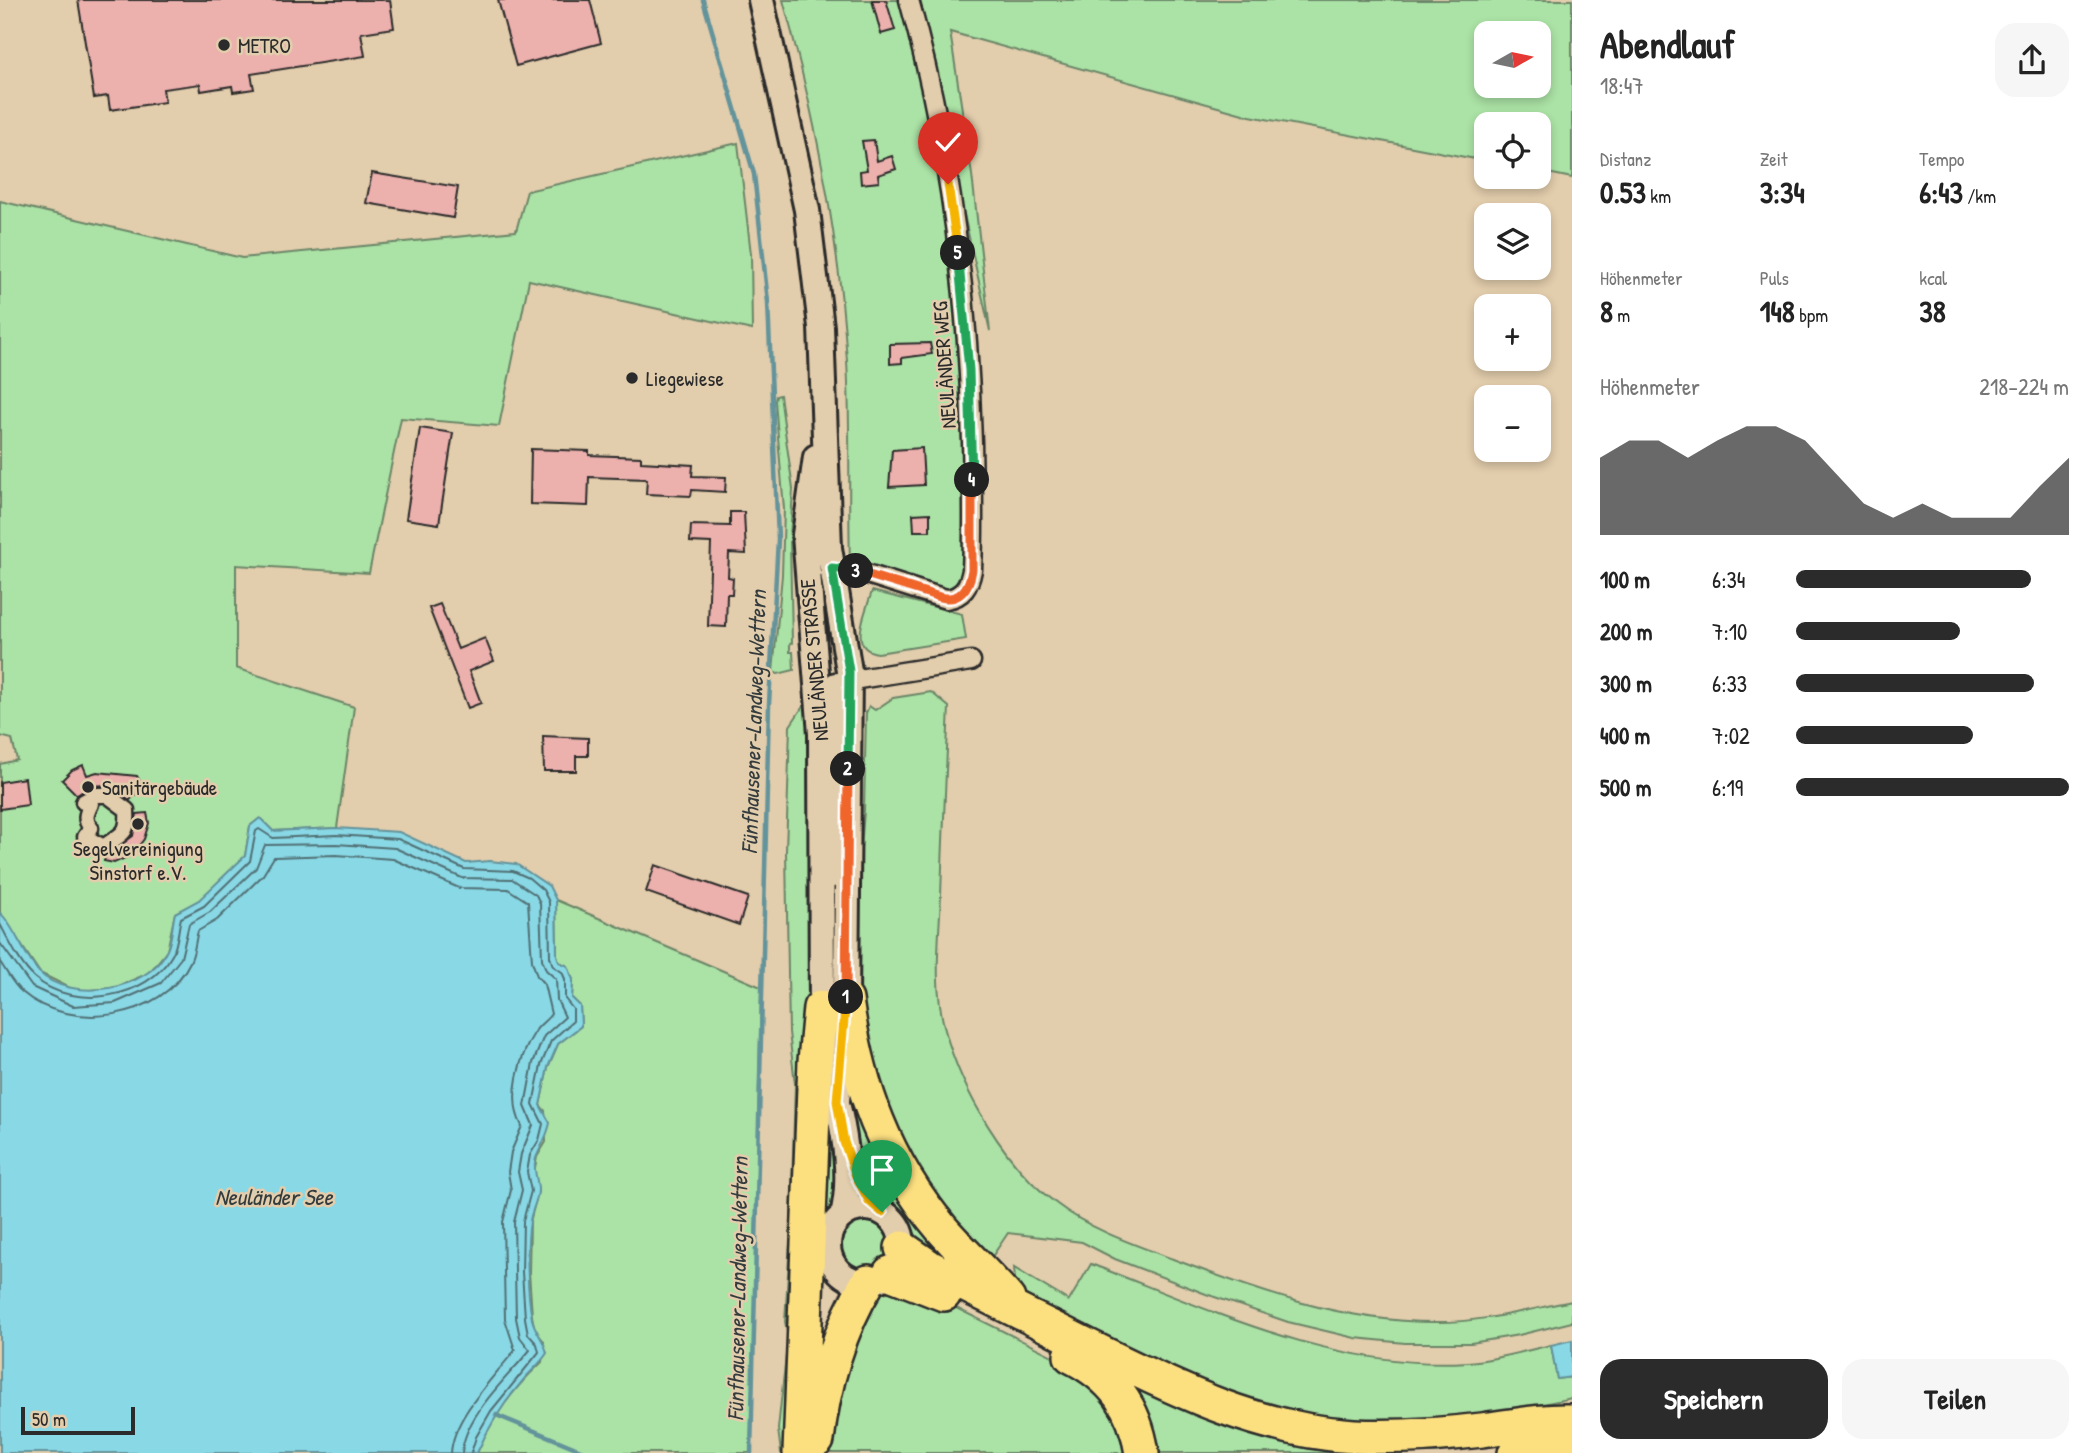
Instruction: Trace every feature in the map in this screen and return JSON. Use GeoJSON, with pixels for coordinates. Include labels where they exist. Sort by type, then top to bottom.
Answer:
{"type":"FeatureCollection","features":[{"type":"Feature","properties":{"kind":"highway"},"geometry":{"type":"LineString","coordinates":[[833,1004],[891,1155],[936,1222],[1019,1311]]}},
{"type":"Feature","properties":{"kind":"highway"},"geometry":{"type":"LineString","coordinates":[[800,1453],[815,1061],[833,1004]]}},
{"type":"Feature","properties":{"kind":"highway"},"geometry":{"type":"LineString","coordinates":[[807,1453],[818,1305],[830,1259]]}},
{"type":"Feature","properties":{"kind":"highway"},"geometry":{"type":"LineString","coordinates":[[887,1268],[931,1268],[1192,1395],[1235,1412],[1294,1428],[1352,1436],[1383,1436],[1434,1434],[1545,1420],[1572,1421]]}},
{"type":"Feature","properties":{"kind":"highway"},"geometry":{"type":"LineString","coordinates":[[816,1453],[820,1412],[847,1321],[887,1268]]}},
{"type":"Feature","properties":{"kind":"highway"},"geometry":{"type":"LineString","coordinates":[[887,1268],[1084,1363],[1103,1376],[1124,1399],[1136,1422],[1142,1453]]}},
{"type":"Feature","properties":{"kind":"highway"},"geometry":{"type":"LineString","coordinates":[[1516,1453],[1572,1436]]}},
{"type":"Feature","properties":{"kind":"main road","name":"NEULÄNDER STRASSE"},"geometry":{"type":"LineString","coordinates":[[761,0],[807,210],[821,327],[828,529],[847,653],[834,682]]}},
{"type":"Feature","properties":{"kind":"main road","name":"NEULÄNDER STRASSE"},"geometry":{"type":"LineString","coordinates":[[824,387],[821,429],[805,536],[834,682],[833,1004],[837,1101],[844,1142],[847,1193],[843,1214],[829,1235],[830,1259]]}},
{"type":"Feature","properties":{"kind":"main road","name":"NEULÄNDER STRASSE"},"geometry":{"type":"LineString","coordinates":[[844,1142],[864,1194],[876,1209],[896,1224],[901,1236],[887,1268]]}},
{"type":"Feature","properties":{"kind":"main road"},"geometry":{"type":"LineString","coordinates":[[843,1214],[859,1208],[876,1209]]}},
{"type":"Feature","properties":{"kind":"main road"},"geometry":{"type":"LineString","coordinates":[[830,1259],[845,1277],[887,1268]]}},
{"type":"Feature","properties":{"kind":"street","name":"NEULÄNDER WEG"},"geometry":{"type":"LineString","coordinates":[[832,568],[848,568],[946,599],[962,594],[972,570],[969,370],[956,236],[931,94],[909,0]]}},
{"type":"Feature","properties":{"kind":"street"},"geometry":{"type":"LineString","coordinates":[[837,1101],[832,1014],[834,682],[971,661]]}},
{"type":"Feature","properties":{"kind":"green space"},"geometry":{"type":"Polygon","coordinates":[[[783,0],[905,0],[950,215],[966,409],[964,582],[948,594],[850,563],[847,361],[838,270],[816,133],[783,0]]]}},
{"type":"Feature","properties":{"kind":"green space"},"geometry":{"type":"Polygon","coordinates":[[[916,0],[1572,0],[1572,178],[1551,174],[1551,112],[1474,112],[1474,159],[1250,116],[950,32],[972,175],[990,331],[916,0]]]}},
{"type":"Feature","properties":{"kind":"green space"},"geometry":{"type":"Polygon","coordinates":[[[738,143],[751,254],[752,330],[529,280],[499,426],[401,418],[369,573],[236,565],[236,668],[354,707],[337,828],[273,831],[260,818],[250,826],[245,856],[199,901],[175,913],[167,951],[149,973],[114,988],[76,991],[40,973],[0,913],[0,764],[17,760],[12,739],[0,736],[0,201],[242,258],[516,231],[527,191],[738,143]]]}},
{"type":"Feature","properties":{"kind":"green space"},"geometry":{"type":"Polygon","coordinates":[[[780,395],[793,489],[790,652],[793,652],[794,670],[778,674],[773,672],[782,575],[784,509],[775,401],[776,396],[780,395]]]}},
{"type":"Feature","properties":{"kind":"green space"},"geometry":{"type":"Polygon","coordinates":[[[872,591],[962,614],[966,639],[878,653],[868,650],[863,645],[861,628],[872,591]]]}},
{"type":"Feature","properties":{"kind":"green space"},"geometry":{"type":"Polygon","coordinates":[[[931,692],[949,707],[938,963],[941,1013],[952,1053],[974,1102],[1003,1149],[1038,1188],[1070,1213],[1113,1236],[1236,1282],[1334,1311],[1400,1321],[1451,1322],[1572,1301],[1572,1322],[1471,1343],[1405,1343],[1355,1338],[1288,1322],[1115,1259],[1082,1242],[1008,1233],[987,1264],[917,1184],[857,1025],[858,887],[864,811],[866,713],[869,706],[875,710],[893,698],[931,692]]]}},
{"type":"Feature","properties":{"kind":"green space"},"geometry":{"type":"Polygon","coordinates":[[[804,705],[812,717],[812,949],[793,1453],[781,1453],[778,1429],[788,1336],[785,1322],[795,1084],[789,1032],[786,851],[790,726],[804,705]]]}},
{"type":"Feature","properties":{"kind":"green space"},"geometry":{"type":"Polygon","coordinates":[[[556,900],[761,987],[751,1453],[477,1453],[504,1404],[542,1362],[544,1341],[535,1331],[529,1272],[530,1222],[538,1191],[534,1173],[537,1157],[546,1142],[545,1111],[540,1105],[548,1067],[558,1044],[581,1026],[580,1006],[572,998],[573,980],[568,966],[559,962],[557,955],[556,900]]]}},
{"type":"Feature","properties":{"kind":"green space"},"geometry":{"type":"Polygon","coordinates":[[[852,1085],[988,1286],[923,1247],[906,1218],[877,1195],[862,1168],[848,1100],[852,1085]]]}},
{"type":"Feature","properties":{"kind":"green space"},"geometry":{"type":"Polygon","coordinates":[[[823,1097],[840,1163],[834,1211],[825,1225],[823,1097]]]}},
{"type":"Feature","properties":{"kind":"green space"},"geometry":{"type":"Polygon","coordinates":[[[865,1218],[883,1222],[888,1227],[893,1246],[890,1263],[861,1274],[845,1262],[840,1244],[847,1228],[865,1218]]]}},
{"type":"Feature","properties":{"kind":"green space"},"geometry":{"type":"Polygon","coordinates":[[[1091,1264],[1275,1334],[1371,1357],[1419,1362],[1468,1362],[1551,1345],[1557,1379],[1572,1377],[1572,1398],[1480,1417],[1344,1422],[1294,1413],[1233,1396],[1161,1369],[1058,1316],[1016,1289],[1014,1268],[1069,1301],[1091,1264]]]}},
{"type":"Feature","properties":{"kind":"green space"},"geometry":{"type":"Polygon","coordinates":[[[894,1291],[932,1296],[1083,1371],[1103,1388],[1132,1453],[823,1453],[852,1326],[877,1294],[894,1291]]]}},
{"type":"Feature","properties":{"kind":"green space"},"geometry":{"type":"Polygon","coordinates":[[[1097,1354],[1245,1419],[1497,1434],[1437,1453],[1149,1453],[1097,1354]]]}},
{"type":"Feature","properties":{"kind":"water","name":"Neuländer See"},"geometry":{"type":"Polygon","coordinates":[[[260,818],[273,831],[337,828],[399,832],[466,863],[490,861],[516,864],[549,886],[556,900],[557,955],[559,962],[568,966],[573,980],[572,998],[580,1006],[581,1026],[558,1044],[548,1067],[540,1105],[550,1123],[535,1162],[538,1190],[530,1221],[528,1270],[532,1319],[547,1353],[504,1404],[477,1453],[0,1453],[0,913],[34,966],[53,982],[69,988],[88,990],[126,984],[143,976],[157,964],[167,950],[175,913],[199,900],[245,856],[250,826],[260,818]]]}},
{"type":"Feature","properties":{"kind":"water"},"geometry":{"type":"Polygon","coordinates":[[[1572,1340],[1572,1377],[1557,1379],[1551,1345],[1572,1340]]]}},
{"type":"Feature","properties":{"kind":"building","name":"METRO"},"geometry":{"type":"Polygon","coordinates":[[[78,0],[390,0],[394,28],[361,33],[365,56],[251,74],[254,89],[233,92],[232,86],[201,91],[200,84],[163,89],[165,102],[110,110],[108,96],[94,98],[78,0]]]}},
{"type":"Feature","properties":{"kind":"building"},"geometry":{"type":"Polygon","coordinates":[[[498,0],[590,0],[601,43],[516,66],[498,0]]]}},
{"type":"Feature","properties":{"kind":"building"},"geometry":{"type":"Polygon","coordinates":[[[872,0],[886,0],[895,30],[881,34],[872,0]]]}},
{"type":"Feature","properties":{"kind":"building"},"geometry":{"type":"Polygon","coordinates":[[[874,140],[877,161],[892,156],[896,169],[878,175],[879,182],[861,184],[860,171],[867,170],[862,141],[874,140]]]}},
{"type":"Feature","properties":{"kind":"building"},"geometry":{"type":"Polygon","coordinates":[[[372,173],[458,187],[453,218],[366,203],[372,173]]]}},
{"type":"Feature","properties":{"kind":"building"},"geometry":{"type":"Polygon","coordinates":[[[930,343],[932,354],[902,358],[902,363],[890,364],[890,344],[930,343]]]}},
{"type":"Feature","properties":{"kind":"building"},"geometry":{"type":"Polygon","coordinates":[[[420,428],[453,433],[439,524],[406,519],[420,428]]]}},
{"type":"Feature","properties":{"kind":"building"},"geometry":{"type":"Polygon","coordinates":[[[922,448],[924,485],[889,487],[892,450],[922,448]]]}},
{"type":"Feature","properties":{"kind":"building"},"geometry":{"type":"Polygon","coordinates":[[[531,449],[589,451],[589,455],[641,457],[641,462],[693,465],[692,476],[726,477],[725,492],[692,490],[691,496],[646,494],[647,479],[589,477],[588,506],[530,504],[531,449]]]}},
{"type":"Feature","properties":{"kind":"building"},"geometry":{"type":"Polygon","coordinates":[[[730,512],[744,512],[746,554],[729,553],[728,577],[733,578],[732,594],[727,594],[726,627],[708,626],[711,543],[690,542],[691,525],[730,526],[730,512]]]}},
{"type":"Feature","properties":{"kind":"building"},"geometry":{"type":"Polygon","coordinates":[[[930,513],[930,531],[914,531],[913,514],[930,513]]]}},
{"type":"Feature","properties":{"kind":"building"},"geometry":{"type":"Polygon","coordinates":[[[440,604],[458,649],[485,638],[494,661],[469,671],[481,703],[468,708],[429,608],[440,604]]]}},
{"type":"Feature","properties":{"kind":"building"},"geometry":{"type":"Polygon","coordinates":[[[543,736],[588,738],[588,756],[576,756],[576,771],[544,771],[543,736]]]}},
{"type":"Feature","properties":{"kind":"building"},"geometry":{"type":"Polygon","coordinates":[[[83,765],[87,775],[97,772],[137,776],[143,787],[130,800],[107,785],[91,786],[77,795],[62,780],[72,770],[83,765]]]}},
{"type":"Feature","properties":{"kind":"building"},"geometry":{"type":"Polygon","coordinates":[[[25,778],[28,805],[0,809],[0,782],[25,778]]]}},
{"type":"Feature","properties":{"kind":"building"},"geometry":{"type":"Polygon","coordinates":[[[147,813],[149,823],[144,839],[132,855],[114,863],[104,861],[105,856],[133,836],[137,814],[147,813]]]}},
{"type":"Feature","properties":{"kind":"building"},"geometry":{"type":"Polygon","coordinates":[[[655,865],[748,897],[739,925],[646,892],[655,865]]]}},
{"type":"Feature","properties":{"kind":"waterway","name":"Fünfhausener-Landweg-Wettern"},"geometry":{"type":"LineString","coordinates":[[703,0],[754,174],[768,302],[778,539],[769,704],[751,1453]]}},
{"type":"Feature","properties":{"kind":"waterway"},"geometry":{"type":"LineString","coordinates":[[496,1415],[588,1453]]}},
{"type":"Feature","properties":{"kind":"place","name":"METRO"},"geometry":{"type":"Point","coordinates":[224,45]}},
{"type":"Feature","properties":{"kind":"place","name":"Liegewiese"},"geometry":{"type":"Point","coordinates":[632,378]}},
{"type":"Feature","properties":{"kind":"place","name":"Sanitärgebäude"},"geometry":{"type":"Point","coordinates":[88,787]}},
{"type":"Feature","properties":{"kind":"place","name":"Segelvereinigung Sinstorf e.V."},"geometry":{"type":"Point","coordinates":[138,824]}},
{"type":"Feature","properties":{"kind":"route"},"geometry":{"type":"LineString","coordinates":[[882,1212],[869,1201],[856,1176],[844,1142],[837,1101],[846,999],[849,671],[832,568],[848,568],[946,599],[962,594],[971,579],[973,551],[969,370],[962,285],[948,184]]}}]}
